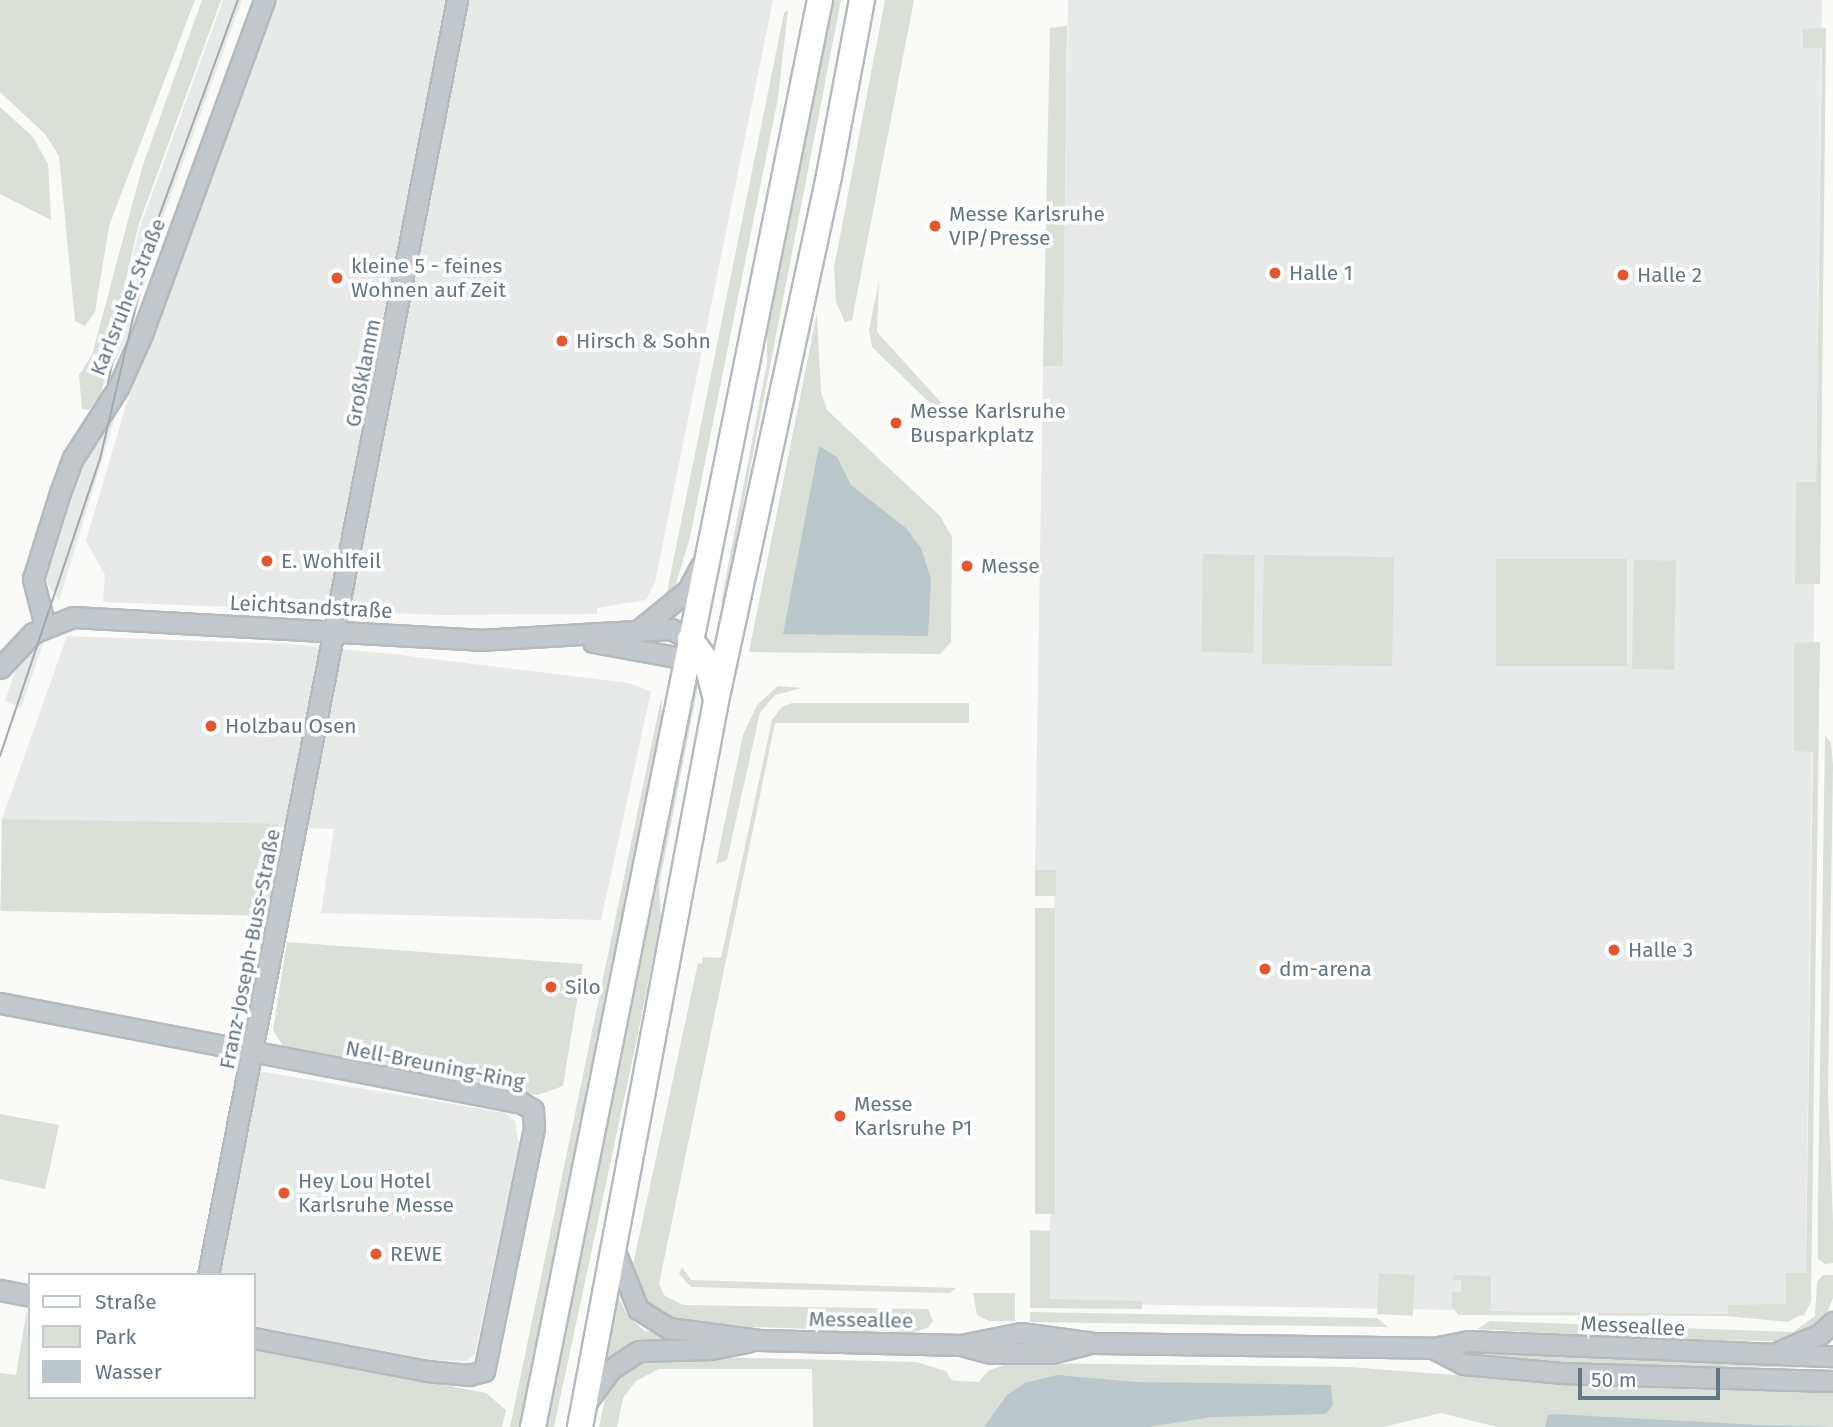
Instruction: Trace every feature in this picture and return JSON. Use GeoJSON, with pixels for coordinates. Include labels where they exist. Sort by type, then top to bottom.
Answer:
{"type":"FeatureCollection","features":[{"type":"Feature","properties":{"kind":"main road"},"geometry":{"type":"LineString","coordinates":[[582,1416],[716,701],[702,654],[699,604],[820,0]]}},
{"type":"Feature","properties":{"kind":"main road"},"geometry":{"type":"LineString","coordinates":[[533,1427],[702,654],[830,176],[862,0]]}},
{"type":"Feature","properties":{"kind":"main road"},"geometry":{"type":"LineString","coordinates":[[699,604],[703,630],[702,654]]}},
{"type":"Feature","properties":{"kind":"street","name":"Karlsruher Straße"},"geometry":{"type":"LineString","coordinates":[[45,626],[33,579],[60,493],[76,452],[118,388],[142,334],[264,0]]}},
{"type":"Feature","properties":{"kind":"street","name":"Großklamm"},"geometry":{"type":"LineString","coordinates":[[337,631],[457,0]]}},
{"type":"Feature","properties":{"kind":"street"},"geometry":{"type":"LineString","coordinates":[[640,629],[688,590],[711,547]]}},
{"type":"Feature","properties":{"kind":"street","name":"Leichtsandstraße"},"geometry":{"type":"LineString","coordinates":[[45,626],[73,617],[479,640],[575,638],[640,629],[671,629],[702,654]]}},
{"type":"Feature","properties":{"kind":"street"},"geometry":{"type":"LineString","coordinates":[[0,668],[10,652],[45,626]]}},
{"type":"Feature","properties":{"kind":"street","name":"Franz-Joseph-Buss-Straße"},"geometry":{"type":"LineString","coordinates":[[208,1273],[337,631]]}},
{"type":"Feature","properties":{"kind":"street","name":"Leichtsandstraße"},"geometry":{"type":"LineString","coordinates":[[575,638],[702,654]]}},
{"type":"Feature","properties":{"kind":"street","name":"Nell-Breuning-Ring"},"geometry":{"type":"LineString","coordinates":[[0,1003],[522,1103],[533,1110],[534,1128],[484,1371],[469,1375],[427,1371],[256,1338]]}},
{"type":"Feature","properties":{"kind":"street","name":"Messeallee"},"geometry":{"type":"LineString","coordinates":[[614,1249],[629,1296],[652,1321],[668,1328],[759,1340],[961,1345],[991,1353],[1051,1353],[1095,1343],[1433,1348],[1468,1341],[1833,1356]]}},
{"type":"Feature","properties":{"kind":"street"},"geometry":{"type":"LineString","coordinates":[[0,1290],[28,1296]]}},
{"type":"Feature","properties":{"kind":"street"},"geometry":{"type":"LineString","coordinates":[[1769,1355],[1803,1343],[1833,1322]]}},
{"type":"Feature","properties":{"kind":"street","name":"Messeallee"},"geometry":{"type":"LineString","coordinates":[[582,1416],[611,1369],[639,1351],[711,1349],[759,1340]]}},
{"type":"Feature","properties":{"kind":"street","name":"Messeallee"},"geometry":{"type":"LineString","coordinates":[[1433,1348],[1463,1364],[1561,1373],[1832,1381]]}},
{"type":"Feature","properties":{"kind":"shaded area"},"geometry":{"type":"Polygon","coordinates":[[[223,0],[242,0],[157,234],[133,325],[103,387],[139,230],[223,0]]]}},
{"type":"Feature","properties":{"kind":"shaded area"},"geometry":{"type":"Polygon","coordinates":[[[276,0],[773,0],[655,582],[646,600],[597,608],[597,614],[441,615],[103,602],[105,575],[86,541],[126,405],[276,0]]]}},
{"type":"Feature","properties":{"kind":"shaded area"},"geometry":{"type":"Polygon","coordinates":[[[1068,0],[1822,0],[1805,1316],[1049,1303],[1055,871],[1035,870],[1043,366],[1063,365],[1068,0]]]}},
{"type":"Feature","properties":{"kind":"shaded area"},"geometry":{"type":"Polygon","coordinates":[[[112,417],[115,417],[59,601],[46,580],[86,455],[112,417]]]}},
{"type":"Feature","properties":{"kind":"shaded area"},"geometry":{"type":"Polygon","coordinates":[[[67,636],[290,644],[629,683],[651,692],[601,920],[321,913],[334,829],[2,819],[67,636]]]}},
{"type":"Feature","properties":{"kind":"shaded area"},"geometry":{"type":"Polygon","coordinates":[[[45,638],[21,708],[5,701],[19,660],[45,638]]]}},
{"type":"Feature","properties":{"kind":"shaded area"},"geometry":{"type":"Polygon","coordinates":[[[259,1071],[505,1113],[515,1121],[519,1145],[475,1354],[466,1361],[433,1360],[256,1326],[256,1273],[219,1273],[259,1071]]]}},
{"type":"Feature","properties":{"kind":"green space"},"geometry":{"type":"Polygon","coordinates":[[[0,0],[195,0],[109,226],[95,312],[85,326],[75,321],[59,156],[45,134],[0,92],[0,0]]]}},
{"type":"Feature","properties":{"kind":"green space"},"geometry":{"type":"Polygon","coordinates":[[[202,0],[221,0],[138,226],[101,394],[89,410],[82,409],[79,375],[92,355],[142,168],[202,0]]]}},
{"type":"Feature","properties":{"kind":"green space"},"geometry":{"type":"Polygon","coordinates":[[[832,0],[841,0],[724,604],[721,603],[767,363],[767,319],[832,0]]]}},
{"type":"Feature","properties":{"kind":"green space"},"geometry":{"type":"Polygon","coordinates":[[[885,0],[914,0],[852,320],[845,322],[836,302],[834,268],[885,0]]]}},
{"type":"Feature","properties":{"kind":"green space"},"geometry":{"type":"Polygon","coordinates":[[[788,10],[778,98],[690,537],[676,584],[666,597],[784,13],[788,10]]]}},
{"type":"Feature","properties":{"kind":"green space"},"geometry":{"type":"Polygon","coordinates":[[[1067,26],[1063,366],[1043,366],[1050,28],[1067,26]]]}},
{"type":"Feature","properties":{"kind":"green space"},"geometry":{"type":"Polygon","coordinates":[[[1826,28],[1820,584],[1795,584],[1796,482],[1816,482],[1822,48],[1803,48],[1803,29],[1826,28]]]}},
{"type":"Feature","properties":{"kind":"green space"},"geometry":{"type":"Polygon","coordinates":[[[0,107],[33,137],[48,164],[51,220],[0,194],[0,107]]]}},
{"type":"Feature","properties":{"kind":"green space"},"geometry":{"type":"Polygon","coordinates":[[[879,281],[877,332],[946,408],[936,409],[872,347],[869,330],[879,281]]]}},
{"type":"Feature","properties":{"kind":"green space"},"geometry":{"type":"Polygon","coordinates":[[[817,313],[821,392],[827,410],[940,516],[952,537],[951,642],[940,654],[749,652],[817,313]]]}},
{"type":"Feature","properties":{"kind":"green space"},"geometry":{"type":"Polygon","coordinates":[[[1203,554],[1255,555],[1253,653],[1201,652],[1203,554]]]}},
{"type":"Feature","properties":{"kind":"green space"},"geometry":{"type":"Polygon","coordinates":[[[1264,555],[1394,557],[1392,666],[1262,664],[1264,555]]]}},
{"type":"Feature","properties":{"kind":"green space"},"geometry":{"type":"Polygon","coordinates":[[[1496,559],[1627,559],[1627,666],[1496,666],[1496,559]]]}},
{"type":"Feature","properties":{"kind":"green space"},"geometry":{"type":"Polygon","coordinates":[[[1634,560],[1676,561],[1674,670],[1632,669],[1634,560]]]}},
{"type":"Feature","properties":{"kind":"green space"},"geometry":{"type":"Polygon","coordinates":[[[1820,642],[1811,1301],[1806,1312],[1788,1322],[1726,1316],[1458,1315],[1452,1306],[1452,1292],[1461,1292],[1461,1280],[1452,1280],[1456,1275],[1491,1276],[1491,1311],[1728,1314],[1728,1305],[1786,1304],[1786,1273],[1806,1273],[1813,752],[1794,751],[1794,643],[1820,642]]]}},
{"type":"Feature","properties":{"kind":"green space"},"geometry":{"type":"Polygon","coordinates":[[[695,684],[698,686],[659,885],[661,919],[636,1043],[554,1427],[545,1427],[695,684]]]}},
{"type":"Feature","properties":{"kind":"green space"},"geometry":{"type":"Polygon","coordinates":[[[778,686],[802,688],[775,695],[760,713],[727,860],[716,864],[743,735],[757,705],[778,686]]]}},
{"type":"Feature","properties":{"kind":"green space"},"geometry":{"type":"Polygon","coordinates":[[[661,699],[663,723],[520,1427],[510,1427],[661,699]]]}},
{"type":"Feature","properties":{"kind":"green space"},"geometry":{"type":"Polygon","coordinates":[[[792,703],[969,703],[969,723],[775,723],[659,1284],[665,1296],[684,1305],[928,1309],[933,1321],[928,1328],[913,1332],[686,1325],[647,1305],[635,1281],[633,1265],[698,963],[702,964],[703,957],[721,958],[772,720],[782,707],[792,703]]]}},
{"type":"Feature","properties":{"kind":"green space"},"geometry":{"type":"Polygon","coordinates":[[[1825,735],[1831,743],[1833,765],[1828,1093],[1833,1263],[1825,1264],[1818,1259],[1818,1200],[1825,735]]]}},
{"type":"Feature","properties":{"kind":"green space"},"geometry":{"type":"Polygon","coordinates":[[[2,819],[277,824],[275,916],[0,911],[2,819]]]}},
{"type":"Feature","properties":{"kind":"green space"},"geometry":{"type":"Polygon","coordinates":[[[1035,870],[1056,870],[1056,896],[1035,896],[1035,870]]]}},
{"type":"Feature","properties":{"kind":"green space"},"geometry":{"type":"Polygon","coordinates":[[[1035,908],[1055,908],[1055,1214],[1035,1214],[1035,908]]]}},
{"type":"Feature","properties":{"kind":"green space"},"geometry":{"type":"Polygon","coordinates":[[[287,942],[583,964],[563,1086],[538,1095],[283,1046],[273,1030],[287,942]]]}},
{"type":"Feature","properties":{"kind":"green space"},"geometry":{"type":"Polygon","coordinates":[[[0,1114],[59,1125],[45,1189],[0,1179],[0,1114]]]}},
{"type":"Feature","properties":{"kind":"green space"},"geometry":{"type":"Polygon","coordinates":[[[1030,1230],[1050,1231],[1050,1299],[1142,1301],[1142,1309],[1030,1308],[1030,1230]]]}},
{"type":"Feature","properties":{"kind":"green space"},"geometry":{"type":"Polygon","coordinates":[[[682,1267],[691,1280],[956,1288],[950,1293],[691,1287],[679,1274],[682,1267]]]}},
{"type":"Feature","properties":{"kind":"green space"},"geometry":{"type":"Polygon","coordinates":[[[1379,1273],[1415,1275],[1413,1316],[1377,1314],[1379,1273]]]}},
{"type":"Feature","properties":{"kind":"green space"},"geometry":{"type":"Polygon","coordinates":[[[1823,1275],[1833,1275],[1833,1298],[1825,1317],[1818,1326],[1788,1341],[1667,1340],[1477,1329],[1490,1321],[1793,1332],[1815,1316],[1817,1282],[1823,1275]]]}},
{"type":"Feature","properties":{"kind":"green space"},"geometry":{"type":"Polygon","coordinates":[[[973,1293],[1015,1293],[1015,1321],[989,1321],[977,1315],[973,1293]]]}},
{"type":"Feature","properties":{"kind":"green space"},"geometry":{"type":"Polygon","coordinates":[[[617,1294],[628,1317],[645,1331],[722,1340],[640,1342],[615,1354],[602,1367],[617,1294]]]}},
{"type":"Feature","properties":{"kind":"green space"},"geometry":{"type":"Polygon","coordinates":[[[27,1309],[28,1399],[256,1399],[256,1349],[486,1393],[506,1410],[502,1427],[0,1427],[0,1373],[16,1375],[27,1309]]]}},
{"type":"Feature","properties":{"kind":"green space"},"geometry":{"type":"Polygon","coordinates":[[[1030,1312],[1377,1318],[1388,1327],[1030,1322],[1030,1312]]]}},
{"type":"Feature","properties":{"kind":"green space"},"geometry":{"type":"Polygon","coordinates":[[[1453,1350],[1833,1368],[1574,1364],[1467,1357],[1453,1350]]]}},
{"type":"Feature","properties":{"kind":"green space"},"geometry":{"type":"Polygon","coordinates":[[[664,1356],[916,1362],[946,1371],[951,1380],[979,1382],[988,1371],[1009,1363],[1349,1367],[1609,1387],[1833,1391],[1833,1427],[1497,1427],[1441,1413],[1384,1427],[813,1427],[812,1369],[659,1369],[636,1381],[623,1398],[617,1427],[599,1427],[606,1394],[616,1380],[645,1360],[664,1356]]]}},
{"type":"Feature","properties":{"kind":"water"},"geometry":{"type":"Polygon","coordinates":[[[819,446],[837,457],[851,485],[906,528],[921,548],[931,579],[928,636],[783,634],[819,446]]]}},
{"type":"Feature","properties":{"kind":"water"},"geometry":{"type":"Polygon","coordinates":[[[1057,1375],[1136,1382],[1331,1385],[1333,1405],[1326,1414],[1211,1417],[1149,1427],[984,1427],[1007,1395],[1025,1383],[1057,1375]]]}},
{"type":"Feature","properties":{"kind":"water"},"geometry":{"type":"Polygon","coordinates":[[[1548,1415],[1833,1427],[1545,1427],[1548,1415]]]}},
{"type":"Feature","properties":{"kind":"tram line"},"geometry":{"type":"LineString","coordinates":[[0,756],[100,459],[153,233],[238,0]]}},
{"type":"Feature","properties":{"kind":"tram line"},"geometry":{"type":"LineString","coordinates":[[108,383],[133,263]]}},
{"type":"Feature","properties":{"kind":"place","name":"Messe Karlsruhe VIP/Presse"},"geometry":{"type":"Point","coordinates":[935,226]}},
{"type":"Feature","properties":{"kind":"place","name":"Halle 1"},"geometry":{"type":"Point","coordinates":[1275,273]}},
{"type":"Feature","properties":{"kind":"place","name":"Halle 2"},"geometry":{"type":"Point","coordinates":[1623,275]}},
{"type":"Feature","properties":{"kind":"place","name":"kleine 5 - feines Wohnen auf Zeit"},"geometry":{"type":"Point","coordinates":[337,278]}},
{"type":"Feature","properties":{"kind":"place","name":"Hirsch & Sohn"},"geometry":{"type":"Point","coordinates":[562,341]}},
{"type":"Feature","properties":{"kind":"place","name":"Messe Karlsruhe Busparkplatz"},"geometry":{"type":"Point","coordinates":[896,423]}},
{"type":"Feature","properties":{"kind":"place","name":"E. Wohlfeil"},"geometry":{"type":"Point","coordinates":[267,561]}},
{"type":"Feature","properties":{"kind":"place","name":"Messe"},"geometry":{"type":"Point","coordinates":[967,566]}},
{"type":"Feature","properties":{"kind":"place","name":"Holzbau Osen"},"geometry":{"type":"Point","coordinates":[211,726]}},
{"type":"Feature","properties":{"kind":"place","name":"Halle 3"},"geometry":{"type":"Point","coordinates":[1614,950]}},
{"type":"Feature","properties":{"kind":"place","name":"dm-arena"},"geometry":{"type":"Point","coordinates":[1265,969]}},
{"type":"Feature","properties":{"kind":"place","name":"Silo"},"geometry":{"type":"Point","coordinates":[551,987]}},
{"type":"Feature","properties":{"kind":"place","name":"Messe Karlsruhe P1"},"geometry":{"type":"Point","coordinates":[840,1116]}},
{"type":"Feature","properties":{"kind":"place","name":"Hey Lou Hotel Karlsruhe Messe"},"geometry":{"type":"Point","coordinates":[284,1193]}},
{"type":"Feature","properties":{"kind":"place","name":"REWE"},"geometry":{"type":"Point","coordinates":[376,1254]}}]}
